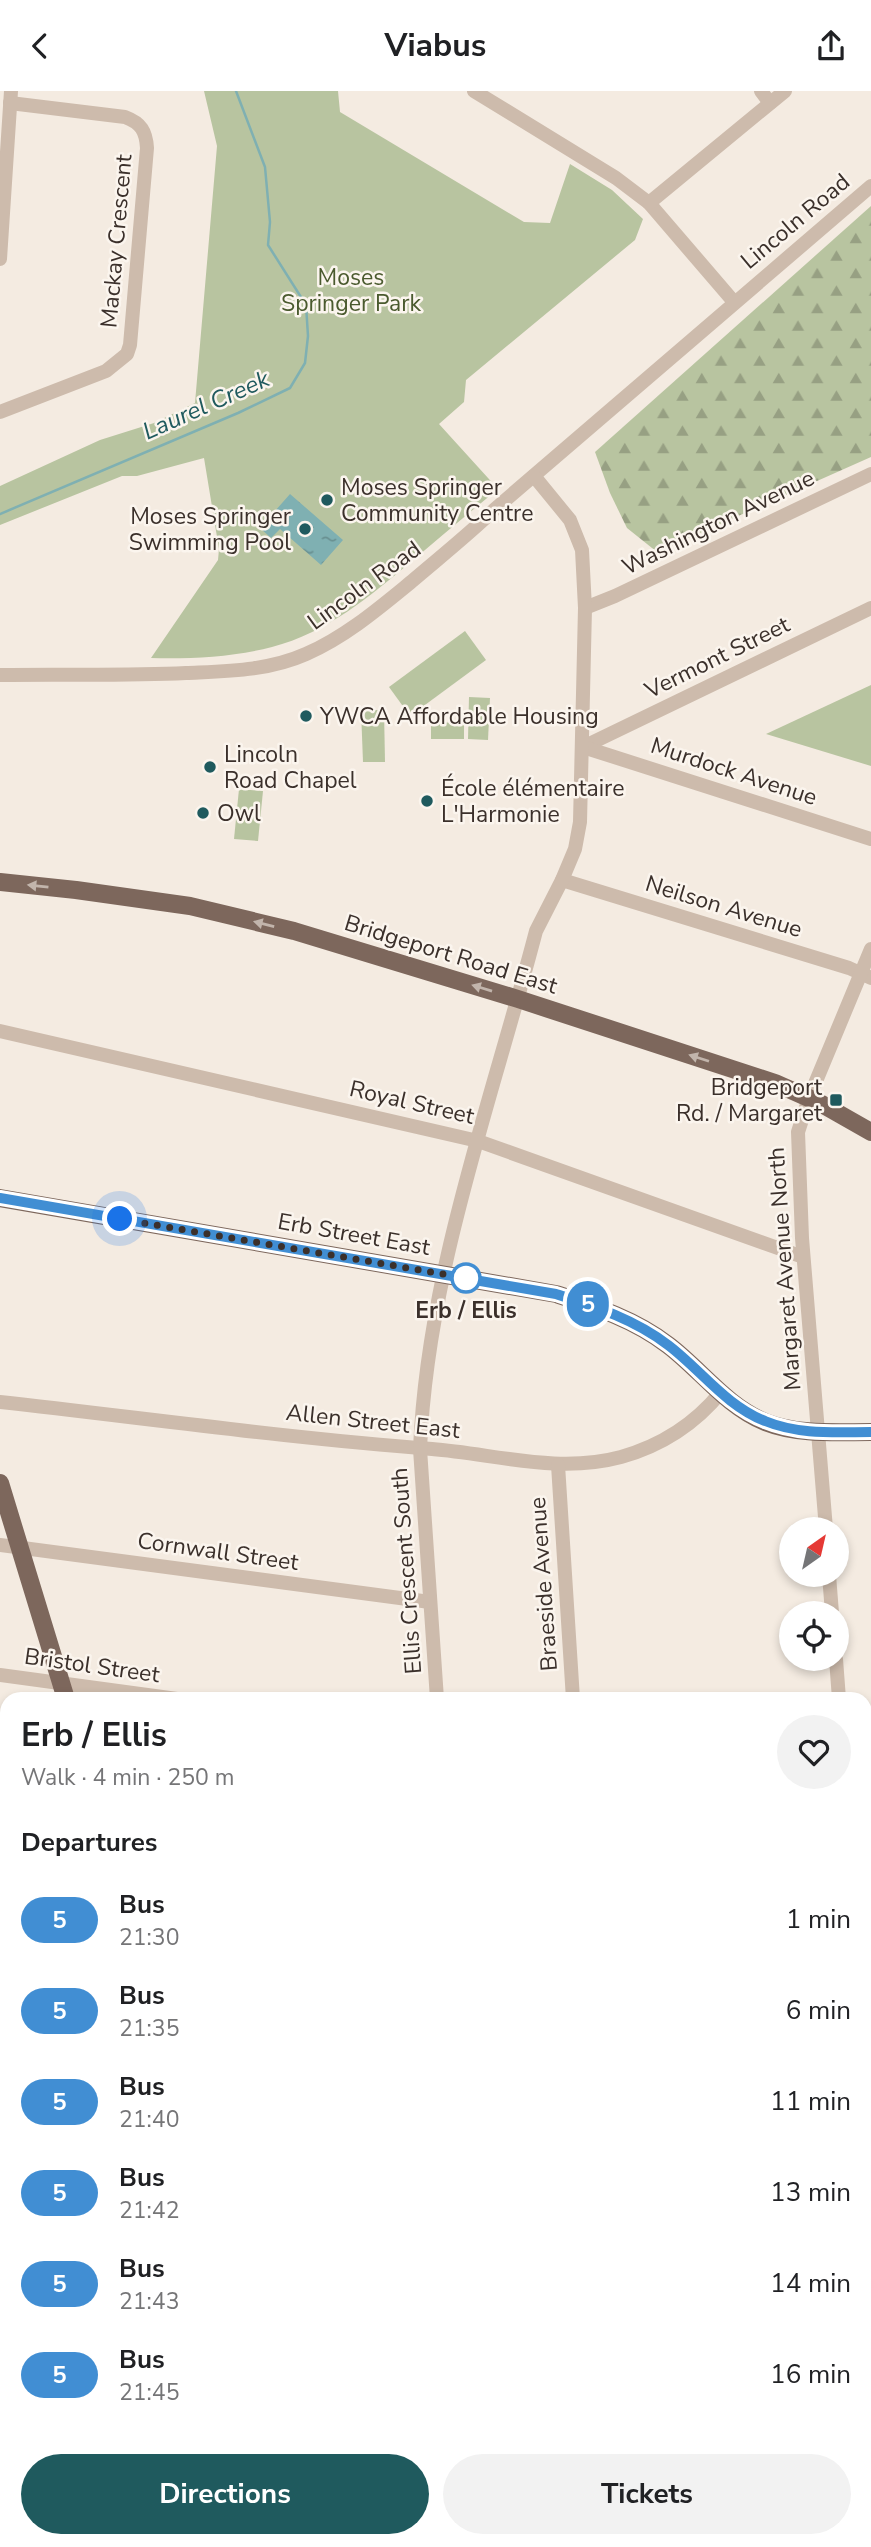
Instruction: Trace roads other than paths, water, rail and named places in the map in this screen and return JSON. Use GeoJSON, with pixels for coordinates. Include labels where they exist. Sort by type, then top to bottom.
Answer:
{"type":"FeatureCollection","features":[{"type":"Feature","properties":{"kind":"main road","name":"Bridgeport Road East"},"geometry":{"type":"LineString","coordinates":[[0,883],[76,890],[190,906],[294,931],[518,999],[775,1083],[871,1132]]}},
{"type":"Feature","properties":{"kind":"main road","name":"Erb Street East"},"geometry":{"type":"LineString","coordinates":[[0,1198],[556,1294],[627,1318],[671,1347],[721,1392],[763,1421],[784,1428],[817,1432],[871,1432]]}},
{"type":"Feature","properties":{"kind":"main road"},"geometry":{"type":"LineString","coordinates":[[0,1483],[64,1691]]}},
{"type":"Feature","properties":{"kind":"street"},"geometry":{"type":"LineString","coordinates":[[474,91],[616,178],[649,203],[734,302]]}},
{"type":"Feature","properties":{"kind":"street"},"geometry":{"type":"LineString","coordinates":[[649,203],[765,97],[785,91]]}},
{"type":"Feature","properties":{"kind":"street"},"geometry":{"type":"LineString","coordinates":[[0,259],[11,97]]}},
{"type":"Feature","properties":{"kind":"street","name":"Mackay Crescent"},"geometry":{"type":"LineString","coordinates":[[0,412],[106,372],[127,354],[130,345],[147,148],[143,128],[125,117],[11,97]]}},
{"type":"Feature","properties":{"kind":"street","name":"Lincoln Road"},"geometry":{"type":"LineString","coordinates":[[0,675],[235,671],[271,665],[304,655],[331,642],[380,607],[871,186]]}},
{"type":"Feature","properties":{"kind":"street","name":"Washington Avenue"},"geometry":{"type":"LineString","coordinates":[[584,608],[626,591],[871,474]]}},
{"type":"Feature","properties":{"kind":"street","name":"Ellis Crescent South"},"geometry":{"type":"LineString","coordinates":[[436,1692],[420,1449],[421,1421],[442,1274],[536,931],[575,849],[580,822],[583,747],[582,550],[578,536],[560,505],[534,476]]}},
{"type":"Feature","properties":{"kind":"street","name":"Vermont Street"},"geometry":{"type":"LineString","coordinates":[[583,747],[871,608]]}},
{"type":"Feature","properties":{"kind":"street","name":"Murdock Avenue"},"geometry":{"type":"LineString","coordinates":[[583,747],[871,839]]}},
{"type":"Feature","properties":{"kind":"street","name":"Neilson Avenue"},"geometry":{"type":"LineString","coordinates":[[562,880],[866,975]]}},
{"type":"Feature","properties":{"kind":"street","name":"Margaret Avenue North"},"geometry":{"type":"LineString","coordinates":[[825,1517],[803,1257],[798,1132],[809,1098],[866,975],[871,950]]}},
{"type":"Feature","properties":{"kind":"street","name":"Royal Street"},"geometry":{"type":"LineString","coordinates":[[0,1031],[478,1141],[803,1257]]}},
{"type":"Feature","properties":{"kind":"street","name":"Allen Street East"},"geometry":{"type":"LineString","coordinates":[[0,1402],[558,1465],[619,1458],[656,1445],[688,1425],[705,1411],[721,1392]]}},
{"type":"Feature","properties":{"kind":"street","name":"Braeside Avenue"},"geometry":{"type":"LineString","coordinates":[[558,1465],[573,1692]]}},
{"type":"Feature","properties":{"kind":"street","name":"Cornwall Street"},"geometry":{"type":"LineString","coordinates":[[0,1545],[430,1602]]}},
{"type":"Feature","properties":{"kind":"street"},"geometry":{"type":"LineString","coordinates":[[837,1671],[838,1692]]}},
{"type":"Feature","properties":{"kind":"street","name":"Bristol Street"},"geometry":{"type":"LineString","coordinates":[[0,1675],[64,1691]]}},
{"type":"Feature","properties":{"kind":"water","name":"Moses Springer Swimming Pool"},"geometry":{"type":"Polygon","coordinates":[[[290,494],[343,540],[321,565],[280,529],[271,538],[260,528],[290,494]]]}},
{"type":"Feature","properties":{"kind":"waterway","name":"Laurel Creek"},"geometry":{"type":"LineString","coordinates":[[0,514],[238,413],[290,388],[305,363],[308,336],[306,305],[268,245],[270,222],[265,167],[236,91]]}},
{"type":"Feature","properties":{"kind":"place","name":"Moses Springer Community Centre"},"geometry":{"type":"Point","coordinates":[327,500]}},
{"type":"Feature","properties":{"kind":"place","name":"Moses Springer Swimming Pool"},"geometry":{"type":"Point","coordinates":[305,529]}},
{"type":"Feature","properties":{"kind":"place","name":"YWCA Affordable Housing"},"geometry":{"type":"Point","coordinates":[306,716]}},
{"type":"Feature","properties":{"kind":"place","name":"Lincoln Road Chapel"},"geometry":{"type":"Point","coordinates":[210,767]}},
{"type":"Feature","properties":{"kind":"place","name":"École élémentaire L'Harmonie"},"geometry":{"type":"Point","coordinates":[427,801]}},
{"type":"Feature","properties":{"kind":"place","name":"Owl"},"geometry":{"type":"Point","coordinates":[203,813]}},
{"type":"Feature","properties":{"kind":"place","name":"Bridgeport Rd. / Margaret"},"geometry":{"type":"Point","coordinates":[836,1100]}},
{"type":"Feature","properties":{"kind":"place","name":"Erb / Ellis"},"geometry":{"type":"Point","coordinates":[466,1278]}},
{"type":"Feature","properties":{"kind":"park label","name":"Moses Springer Park"},"geometry":{"type":"Point","coordinates":[351,290]}}]}
